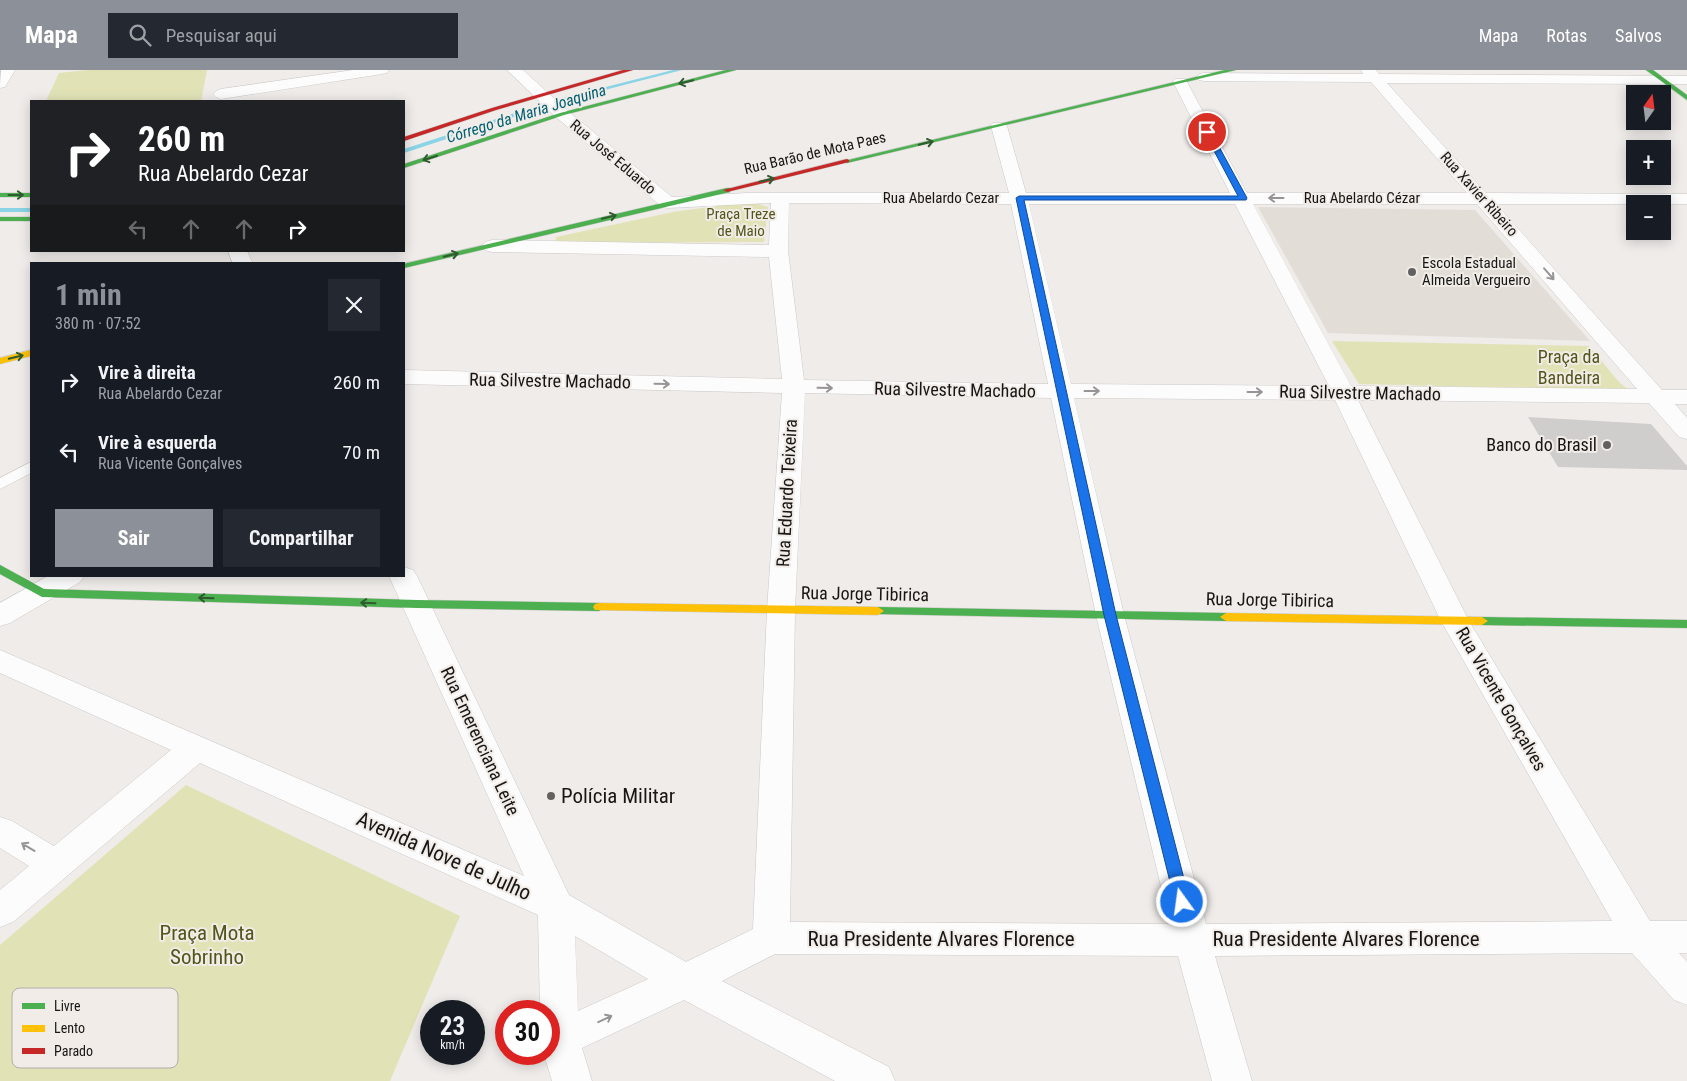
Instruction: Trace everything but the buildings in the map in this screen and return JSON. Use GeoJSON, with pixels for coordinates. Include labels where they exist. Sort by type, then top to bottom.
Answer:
{"type":"FeatureCollection","features":[{"type":"Feature","properties":{"kind":"main road"},"geometry":{"type":"LineString","coordinates":[[405,139],[494,109],[630,70]]}},
{"type":"Feature","properties":{"kind":"main road"},"geometry":{"type":"LineString","coordinates":[[405,166],[562,114],[734,70]]}},
{"type":"Feature","properties":{"kind":"main road","name":"Rua Barão de Mota Paes"},"geometry":{"type":"LineString","coordinates":[[405,266],[1233,70]]}},
{"type":"Feature","properties":{"kind":"main road"},"geometry":{"type":"LineString","coordinates":[[1649,70],[1687,98]]}},
{"type":"Feature","properties":{"kind":"main road"},"geometry":{"type":"LineString","coordinates":[[0,195],[30,195]]}},
{"type":"Feature","properties":{"kind":"main road"},"geometry":{"type":"LineString","coordinates":[[0,219],[30,219]]}},
{"type":"Feature","properties":{"kind":"main road"},"geometry":{"type":"LineString","coordinates":[[0,361],[30,353]]}},
{"type":"Feature","properties":{"kind":"main road"},"geometry":{"type":"LineString","coordinates":[[0,569],[42,593]]}},
{"type":"Feature","properties":{"kind":"main road","name":"Rua Jorge Tibirica"},"geometry":{"type":"LineString","coordinates":[[42,593],[417,604],[1687,624]]}},
{"type":"Feature","properties":{"kind":"street"},"geometry":{"type":"LineString","coordinates":[[0,84],[8,70]]}},
{"type":"Feature","properties":{"kind":"street"},"geometry":{"type":"LineString","coordinates":[[221,94],[333,74],[382,70]]}},
{"type":"Feature","properties":{"kind":"street","name":"Rua José Eduardo"},"geometry":{"type":"LineString","coordinates":[[514,70],[562,114],[668,203]]}},
{"type":"Feature","properties":{"kind":"street"},"geometry":{"type":"LineString","coordinates":[[1204,78],[1372,74],[1687,80]]}},
{"type":"Feature","properties":{"kind":"street","name":"Rua Xavier Ribeiro"},"geometry":{"type":"LineString","coordinates":[[1372,74],[1687,432]]}},
{"type":"Feature","properties":{"kind":"street"},"geometry":{"type":"LineString","coordinates":[[1180,82],[1243,198],[1343,392]]}},
{"type":"Feature","properties":{"kind":"street"},"geometry":{"type":"LineString","coordinates":[[998,126],[1019,198],[1110,615],[1192,940],[1232,1081]]}},
{"type":"Feature","properties":{"kind":"street","name":"Rua Abelardo Cezar"},"geometry":{"type":"LineString","coordinates":[[668,203],[747,198],[1243,198]]}},
{"type":"Feature","properties":{"kind":"street","name":"Rua Eduardo Teixeira"},"geometry":{"type":"LineString","coordinates":[[771,938],[780,610],[794,387],[778,251],[780,198]]}},
{"type":"Feature","properties":{"kind":"street","name":"Rua Abelardo Cézar"},"geometry":{"type":"LineString","coordinates":[[1243,198],[1482,198]]}},
{"type":"Feature","properties":{"kind":"street"},"geometry":{"type":"LineString","coordinates":[[1482,198],[1687,199]]}},
{"type":"Feature","properties":{"kind":"street"},"geometry":{"type":"LineString","coordinates":[[492,246],[778,251]]}},
{"type":"Feature","properties":{"kind":"street","name":"Rua Silvestre Machado"},"geometry":{"type":"LineString","coordinates":[[405,377],[794,387],[1687,397]]}},
{"type":"Feature","properties":{"kind":"street","name":"Rua Vicente Gonçalves"},"geometry":{"type":"LineString","coordinates":[[1343,392],[1455,621],[1640,937],[1687,988]]}},
{"type":"Feature","properties":{"kind":"street"},"geometry":{"type":"LineString","coordinates":[[0,616],[68,577]]}},
{"type":"Feature","properties":{"kind":"street","name":"Rua Emerenciana Leite"},"geometry":{"type":"LineString","coordinates":[[404,577],[556,906]]}},
{"type":"Feature","properties":{"kind":"street","name":"Avenida Nove de Julho"},"geometry":{"type":"LineString","coordinates":[[0,661],[556,906],[685,981],[874,1081]]}},
{"type":"Feature","properties":{"kind":"street"},"geometry":{"type":"LineString","coordinates":[[0,911],[196,747]]}},
{"type":"Feature","properties":{"kind":"street"},"geometry":{"type":"LineString","coordinates":[[0,831],[56,864]]}},
{"type":"Feature","properties":{"kind":"street"},"geometry":{"type":"LineString","coordinates":[[556,906],[559,1000]]}},
{"type":"Feature","properties":{"kind":"street","name":"Rua Presidente Alvares Florence"},"geometry":{"type":"LineString","coordinates":[[560,1039],[685,981],[771,938],[1192,940],[1687,937]]}},
{"type":"Feature","properties":{"kind":"street"},"geometry":{"type":"LineString","coordinates":[[560,1039],[572,1081]]}},
{"type":"Feature","properties":{"kind":"lane"},"geometry":{"type":"LineString","coordinates":[[0,484],[30,468]]}},
{"type":"Feature","properties":{"kind":"shaded area","name":"Escola Estadual Almeida Vergueiro"},"geometry":{"type":"Polygon","coordinates":[[[1258,207],[1475,210],[1590,341],[1328,333],[1258,207]]]}},
{"type":"Feature","properties":{"kind":"green space"},"geometry":{"type":"Polygon","coordinates":[[[87,70],[207,70],[201,100],[46,100],[59,73],[87,70]]]}},
{"type":"Feature","properties":{"kind":"green space","name":"Praça Treze de Maio"},"geometry":{"type":"Polygon","coordinates":[[[739,203],[759,204],[768,207],[764,242],[555,243],[556,237],[673,212],[739,203]]]}},
{"type":"Feature","properties":{"kind":"green space","name":"Praça da Bandeira"},"geometry":{"type":"Polygon","coordinates":[[[1332,341],[1589,346],[1619,382],[1630,391],[1359,384],[1332,341]]]}},
{"type":"Feature","properties":{"kind":"green space","name":"Praça Mota Sobrinho"},"geometry":{"type":"Polygon","coordinates":[[[186,785],[460,916],[424,1000],[420,1000],[420,1010],[390,1081],[0,1081],[0,945],[186,785]]]}},
{"type":"Feature","properties":{"kind":"waterway","name":"Córrego da Maria Joaquina"},"geometry":{"type":"LineString","coordinates":[[405,151],[560,100],[679,70]]}},
{"type":"Feature","properties":{"kind":"waterway","name":"Córrego da Maria Joaquina"},"geometry":{"type":"LineString","coordinates":[[0,210],[30,210]]}},
{"type":"Feature","properties":{"kind":"traffic: fast"},"geometry":{"type":"LineString","coordinates":[[405,166],[562,114],[733,70]]}},
{"type":"Feature","properties":{"kind":"traffic: fast"},"geometry":{"type":"LineString","coordinates":[[847,161],[1233,70]]}},
{"type":"Feature","properties":{"kind":"traffic: fast"},"geometry":{"type":"LineString","coordinates":[[1649,70],[1687,98]]}},
{"type":"Feature","properties":{"kind":"traffic: fast"},"geometry":{"type":"LineString","coordinates":[[405,266],[727,190]]}},
{"type":"Feature","properties":{"kind":"traffic: fast"},"geometry":{"type":"LineString","coordinates":[[0,195],[30,195]]}},
{"type":"Feature","properties":{"kind":"traffic: fast"},"geometry":{"type":"LineString","coordinates":[[0,219],[30,219]]}},
{"type":"Feature","properties":{"kind":"traffic: fast"},"geometry":{"type":"LineString","coordinates":[[0,569],[42,593],[417,604],[599,607]]}},
{"type":"Feature","properties":{"kind":"traffic: fast"},"geometry":{"type":"LineString","coordinates":[[878,611],[1226,617]]}},
{"type":"Feature","properties":{"kind":"traffic: fast"},"geometry":{"type":"LineString","coordinates":[[1482,621],[1687,624]]}},
{"type":"Feature","properties":{"kind":"traffic: slow"},"geometry":{"type":"LineString","coordinates":[[0,361],[30,353]]}},
{"type":"Feature","properties":{"kind":"traffic: slow"},"geometry":{"type":"LineString","coordinates":[[599,607],[878,611]]}},
{"type":"Feature","properties":{"kind":"traffic: slow"},"geometry":{"type":"LineString","coordinates":[[1226,617],[1482,621]]}},
{"type":"Feature","properties":{"kind":"traffic: jam"},"geometry":{"type":"LineString","coordinates":[[405,139],[494,109],[630,70]]}},
{"type":"Feature","properties":{"kind":"traffic: jam"},"geometry":{"type":"LineString","coordinates":[[727,190],[847,161]]}},
{"type":"Feature","properties":{"kind":"place","name":"Escola Estadual Almeida Vergueiro"},"geometry":{"type":"Point","coordinates":[1412,272]}},
{"type":"Feature","properties":{"kind":"place","name":"Banco do Brasil"},"geometry":{"type":"Point","coordinates":[1607,445]}},
{"type":"Feature","properties":{"kind":"place","name":"Polícia Militar"},"geometry":{"type":"Point","coordinates":[551,796]}},
{"type":"Feature","properties":{"kind":"route"},"geometry":{"type":"LineString","coordinates":[[1182,902],[1110,615],[1019,198],[1243,198],[1207,132]]}}]}
